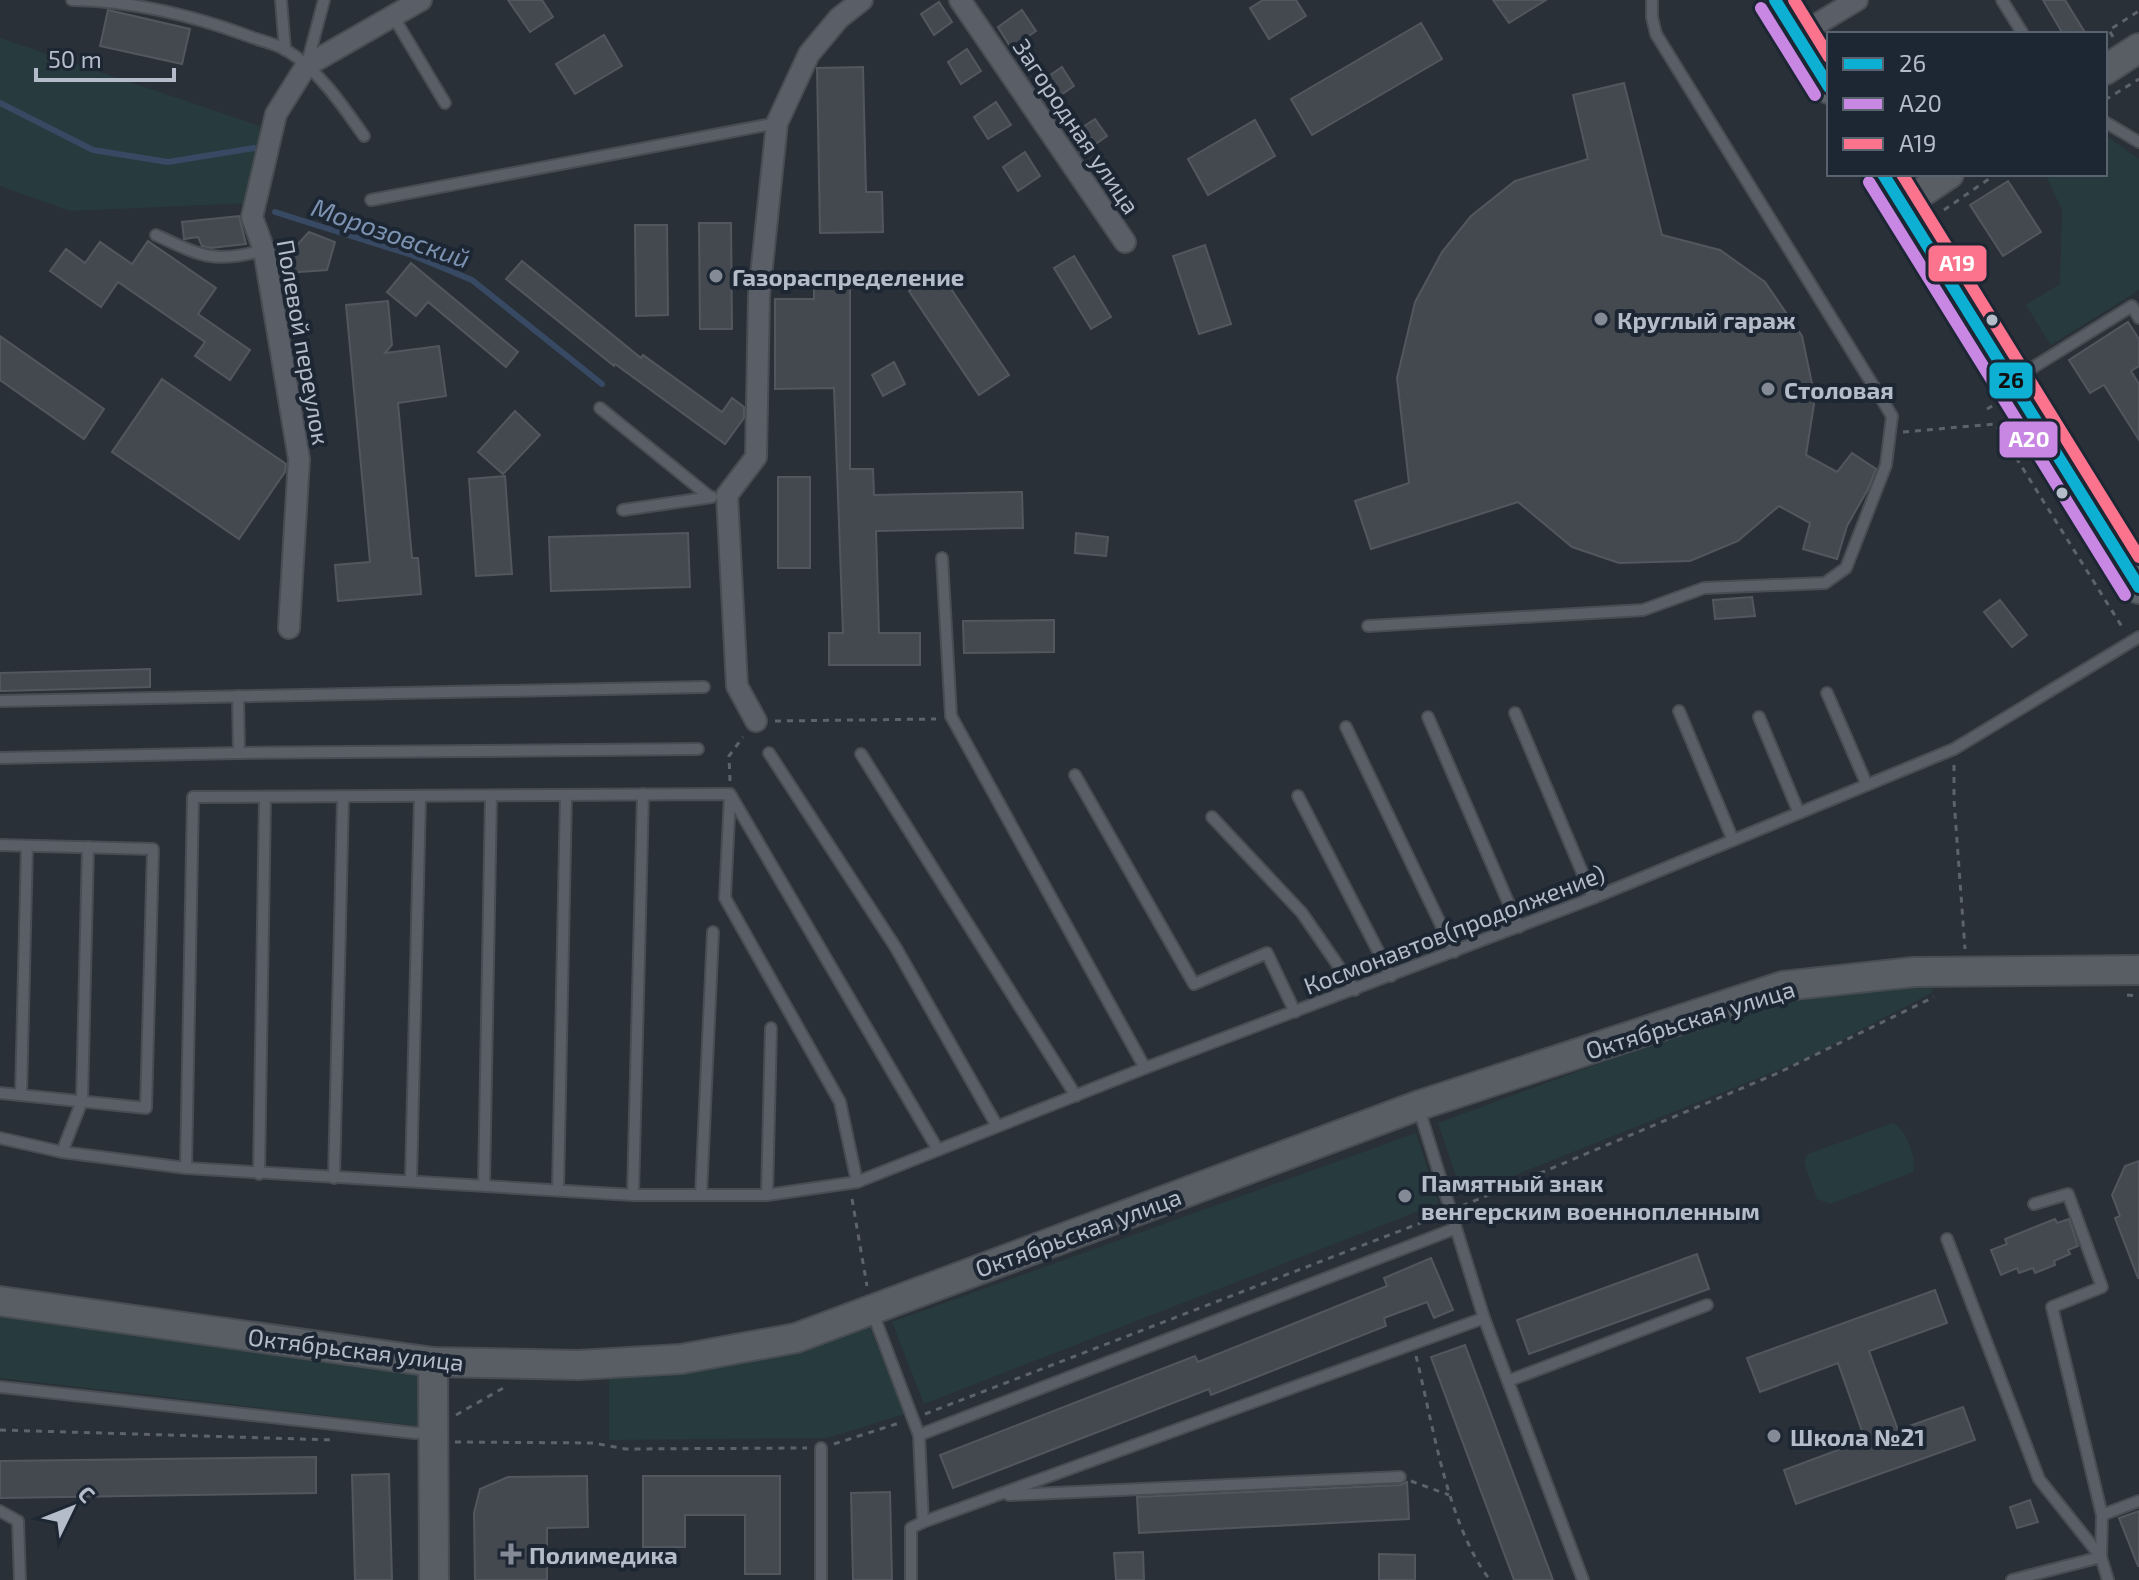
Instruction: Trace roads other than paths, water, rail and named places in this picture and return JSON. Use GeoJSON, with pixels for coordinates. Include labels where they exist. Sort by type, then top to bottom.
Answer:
{"type":"FeatureCollection","features":[{"type":"Feature","properties":{"kind":"main road"},"geometry":{"type":"LineString","coordinates":[[1775,0],[1827,84]]}},
{"type":"Feature","properties":{"kind":"main road"},"geometry":{"type":"LineString","coordinates":[[2107,69],[2139,48]]}},
{"type":"Feature","properties":{"kind":"main road"},"geometry":{"type":"LineString","coordinates":[[1884,176],[2139,587]]}},
{"type":"Feature","properties":{"kind":"main road"},"geometry":{"type":"LineString","coordinates":[[1903,205],[1946,176]]}},
{"type":"Feature","properties":{"kind":"main road"},"geometry":{"type":"LineString","coordinates":[[2085,969],[2139,954]]}},
{"type":"Feature","properties":{"kind":"main road","name":"Октябрьская улица"},"geometry":{"type":"LineString","coordinates":[[0,1301],[433,1362],[578,1365],[681,1359],[796,1338],[1417,1106],[1783,986],[1914,972],[2139,970]]}},
{"type":"Feature","properties":{"kind":"main road"},"geometry":{"type":"LineString","coordinates":[[433,1362],[447,1430],[434,1580]]}},
{"type":"Feature","properties":{"kind":"street","name":"Полевой переулок"},"geometry":{"type":"LineString","coordinates":[[289,628],[299,459],[264,250],[252,217],[276,114],[306,66],[421,0]]}},
{"type":"Feature","properties":{"kind":"street"},"geometry":{"type":"LineString","coordinates":[[756,721],[737,686],[718,496],[756,457],[759,295],[777,123],[809,54],[839,18],[862,0]]}},
{"type":"Feature","properties":{"kind":"street","name":"Загородная улица"},"geometry":{"type":"LineString","coordinates":[[960,0],[1125,242]]}},
{"type":"Feature","properties":{"kind":"street"},"geometry":{"type":"LineString","coordinates":[[1797,36],[1852,1]]}},
{"type":"Feature","properties":{"kind":"lane"},"geometry":{"type":"LineString","coordinates":[[72,0],[106,0],[210,22],[285,50],[306,66],[343,106],[364,136]]}},
{"type":"Feature","properties":{"kind":"lane"},"geometry":{"type":"LineString","coordinates":[[281,0],[285,50]]}},
{"type":"Feature","properties":{"kind":"lane"},"geometry":{"type":"LineString","coordinates":[[306,66],[324,0]]}},
{"type":"Feature","properties":{"kind":"lane"},"geometry":{"type":"LineString","coordinates":[[1368,626],[1643,610],[1704,588],[1825,583],[1846,568],[1886,465],[1892,416],[1656,34],[1652,0]]}},
{"type":"Feature","properties":{"kind":"lane"},"geometry":{"type":"LineString","coordinates":[[2002,0],[2022,32]]}},
{"type":"Feature","properties":{"kind":"lane"},"geometry":{"type":"LineString","coordinates":[[393,16],[445,103]]}},
{"type":"Feature","properties":{"kind":"lane"},"geometry":{"type":"LineString","coordinates":[[371,200],[777,123]]}},
{"type":"Feature","properties":{"kind":"lane"},"geometry":{"type":"LineString","coordinates":[[2107,123],[2139,142]]}},
{"type":"Feature","properties":{"kind":"lane"},"geometry":{"type":"LineString","coordinates":[[156,235],[197,254],[233,259],[264,250]]}},
{"type":"Feature","properties":{"kind":"lane"},"geometry":{"type":"LineString","coordinates":[[2011,381],[2132,306],[2139,318]]}},
{"type":"Feature","properties":{"kind":"lane"},"geometry":{"type":"LineString","coordinates":[[600,408],[718,496]]}},
{"type":"Feature","properties":{"kind":"lane"},"geometry":{"type":"LineString","coordinates":[[623,510],[718,496]]}},
{"type":"Feature","properties":{"kind":"lane"},"geometry":{"type":"LineString","coordinates":[[942,558],[952,719],[1145,1068]]}},
{"type":"Feature","properties":{"kind":"lane","name":"Космонавтов(продолжение)"},"geometry":{"type":"LineString","coordinates":[[0,1138],[62,1152],[186,1168],[633,1195],[767,1195],[853,1182],[1593,898],[1954,749],[2139,637]]}},
{"type":"Feature","properties":{"kind":"lane"},"geometry":{"type":"LineString","coordinates":[[0,701],[704,687]]}},
{"type":"Feature","properties":{"kind":"lane"},"geometry":{"type":"LineString","coordinates":[[1827,693],[1867,785]]}},
{"type":"Feature","properties":{"kind":"lane"},"geometry":{"type":"LineString","coordinates":[[238,696],[239,753]]}},
{"type":"Feature","properties":{"kind":"lane"},"geometry":{"type":"LineString","coordinates":[[1679,711],[1733,840]]}},
{"type":"Feature","properties":{"kind":"lane"},"geometry":{"type":"LineString","coordinates":[[1515,713],[1593,898]]}},
{"type":"Feature","properties":{"kind":"lane"},"geometry":{"type":"LineString","coordinates":[[1428,717],[1519,927]]}},
{"type":"Feature","properties":{"kind":"lane"},"geometry":{"type":"LineString","coordinates":[[1759,717],[1799,813]]}},
{"type":"Feature","properties":{"kind":"lane"},"geometry":{"type":"LineString","coordinates":[[1346,727],[1454,952]]}},
{"type":"Feature","properties":{"kind":"lane"},"geometry":{"type":"LineString","coordinates":[[0,758],[698,749]]}},
{"type":"Feature","properties":{"kind":"lane"},"geometry":{"type":"LineString","coordinates":[[769,753],[896,948],[997,1126]]}},
{"type":"Feature","properties":{"kind":"lane"},"geometry":{"type":"LineString","coordinates":[[861,754],[1076,1096]]}},
{"type":"Feature","properties":{"kind":"lane"},"geometry":{"type":"LineString","coordinates":[[1075,775],[1194,984],[1267,953],[1295,1012]]}},
{"type":"Feature","properties":{"kind":"lane"},"geometry":{"type":"LineString","coordinates":[[633,1195],[643,794]]}},
{"type":"Feature","properties":{"kind":"lane"},"geometry":{"type":"LineString","coordinates":[[186,1168],[193,797],[730,794]]}},
{"type":"Feature","properties":{"kind":"lane"},"geometry":{"type":"LineString","coordinates":[[730,794],[938,1150]]}},
{"type":"Feature","properties":{"kind":"lane"},"geometry":{"type":"LineString","coordinates":[[730,794],[725,898],[840,1102],[853,1182]]}},
{"type":"Feature","properties":{"kind":"lane"},"geometry":{"type":"LineString","coordinates":[[484,1185],[491,796]]}},
{"type":"Feature","properties":{"kind":"lane"},"geometry":{"type":"LineString","coordinates":[[558,1189],[566,796]]}},
{"type":"Feature","properties":{"kind":"lane"},"geometry":{"type":"LineString","coordinates":[[1298,796],[1391,976]]}},
{"type":"Feature","properties":{"kind":"lane"},"geometry":{"type":"LineString","coordinates":[[411,1181],[420,797]]}},
{"type":"Feature","properties":{"kind":"lane"},"geometry":{"type":"LineString","coordinates":[[259,1174],[265,798]]}},
{"type":"Feature","properties":{"kind":"lane"},"geometry":{"type":"LineString","coordinates":[[334,1178],[343,798]]}},
{"type":"Feature","properties":{"kind":"lane"},"geometry":{"type":"LineString","coordinates":[[1212,817],[1302,913],[1355,990]]}},
{"type":"Feature","properties":{"kind":"lane"},"geometry":{"type":"LineString","coordinates":[[0,845],[153,849],[146,1108],[0,1093]]}},
{"type":"Feature","properties":{"kind":"lane"},"geometry":{"type":"LineString","coordinates":[[21,1095],[27,846]]}},
{"type":"Feature","properties":{"kind":"lane"},"geometry":{"type":"LineString","coordinates":[[62,1152],[82,1101],[88,847]]}},
{"type":"Feature","properties":{"kind":"lane"},"geometry":{"type":"LineString","coordinates":[[701,1195],[713,932]]}},
{"type":"Feature","properties":{"kind":"lane"},"geometry":{"type":"LineString","coordinates":[[767,1195],[771,1028]]}},
{"type":"Feature","properties":{"kind":"lane"},"geometry":{"type":"LineString","coordinates":[[1417,1106],[1484,1318],[1583,1580]]}},
{"type":"Feature","properties":{"kind":"lane"},"geometry":{"type":"LineString","coordinates":[[2034,1204],[2068,1194],[2102,1287],[2052,1307],[2102,1515],[2101,1557],[2108,1580]]}},
{"type":"Feature","properties":{"kind":"lane"},"geometry":{"type":"LineString","coordinates":[[919,1435],[1454,1229]]}},
{"type":"Feature","properties":{"kind":"lane"},"geometry":{"type":"LineString","coordinates":[[1947,1239],[2039,1479],[2101,1557]]}},
{"type":"Feature","properties":{"kind":"lane"},"geometry":{"type":"LineString","coordinates":[[1508,1381],[1707,1305]]}},
{"type":"Feature","properties":{"kind":"lane"},"geometry":{"type":"LineString","coordinates":[[871,1310],[919,1435],[923,1522]]}},
{"type":"Feature","properties":{"kind":"lane"},"geometry":{"type":"LineString","coordinates":[[911,1580],[911,1528],[923,1522],[1484,1318]]}},
{"type":"Feature","properties":{"kind":"lane"},"geometry":{"type":"LineString","coordinates":[[0,1387],[415,1433],[447,1430]]}},
{"type":"Feature","properties":{"kind":"lane"},"geometry":{"type":"LineString","coordinates":[[821,1448],[821,1580]]}},
{"type":"Feature","properties":{"kind":"lane"},"geometry":{"type":"LineString","coordinates":[[999,1495],[1400,1477]]}},
{"type":"Feature","properties":{"kind":"lane"},"geometry":{"type":"LineString","coordinates":[[2102,1515],[2139,1501]]}},
{"type":"Feature","properties":{"kind":"lane"},"geometry":{"type":"LineString","coordinates":[[0,1511],[18,1521],[20,1580]]}},
{"type":"Feature","properties":{"kind":"lane"},"geometry":{"type":"LineString","coordinates":[[2012,1580],[2101,1557]]}},
{"type":"Feature","properties":{"kind":"waterway","name":"Морозовский"},"geometry":{"type":"LineString","coordinates":[[0,103],[93,150],[168,162],[254,148]]}},
{"type":"Feature","properties":{"kind":"waterway","name":"Морозовский"},"geometry":{"type":"LineString","coordinates":[[275,212],[412,255],[472,280],[602,384]]}},
{"type":"Feature","properties":{"kind":"place","name":"Газораспределение"},"geometry":{"type":"Point","coordinates":[716,276]}},
{"type":"Feature","properties":{"kind":"place","name":"Круглый гараж"},"geometry":{"type":"Point","coordinates":[1601,319]}},
{"type":"Feature","properties":{"kind":"place","name":"Столовая"},"geometry":{"type":"Point","coordinates":[1768,389]}},
{"type":"Feature","properties":{"kind":"place","name":"Памятный знак венгерским военнопленным"},"geometry":{"type":"Point","coordinates":[1405,1196]}},
{"type":"Feature","properties":{"kind":"place","name":"Школа №21"},"geometry":{"type":"Point","coordinates":[1774,1436]}},
{"type":"Feature","properties":{"kind":"place","name":"Полимедика"},"geometry":{"type":"Point","coordinates":[511,1554]}}]}
